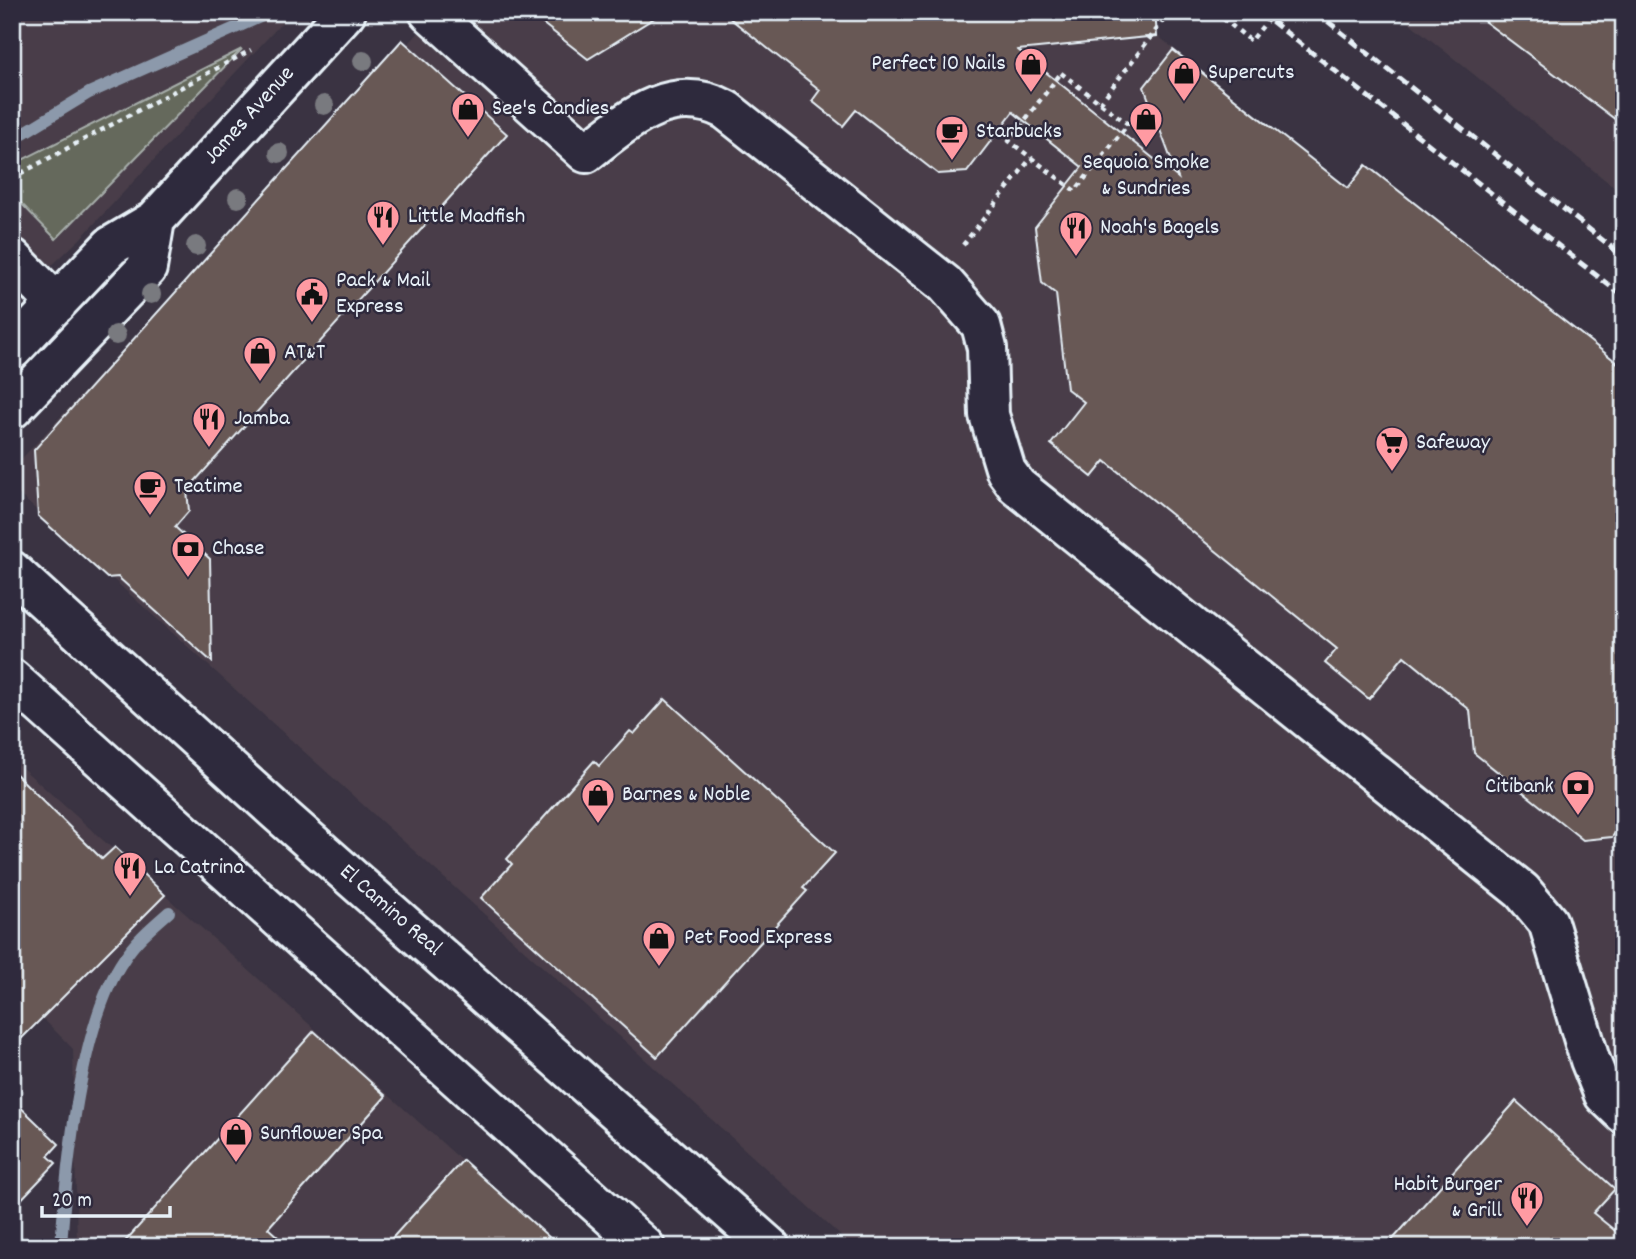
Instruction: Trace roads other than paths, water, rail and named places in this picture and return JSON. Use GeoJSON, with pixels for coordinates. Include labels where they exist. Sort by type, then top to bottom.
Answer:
{"type":"FeatureCollection","features":[{"type":"Feature","properties":{"kind":"main road","name":"James Avenue"},"geometry":{"type":"LineString","coordinates":[[12,350],[111,246],[155,220],[346,12]]}},
{"type":"Feature","properties":{"kind":"main road"},"geometry":{"type":"LineString","coordinates":[[429,12],[586,153],[653,107],[689,98],[709,100],[726,110],[945,284],[981,325],[987,348],[989,415],[1006,471],[1017,486],[1522,891],[1548,922],[1590,1060],[1604,1095],[1624,1114]]}},
{"type":"Feature","properties":{"kind":"main road"},"geometry":{"type":"LineString","coordinates":[[12,409],[147,268],[155,220]]}},
{"type":"Feature","properties":{"kind":"main road"},"geometry":{"type":"LineString","coordinates":[[12,258],[57,304]]}},
{"type":"Feature","properties":{"kind":"main road","name":"El Camino Real"},"geometry":{"type":"LineString","coordinates":[[12,571],[259,796],[770,1247]]}},
{"type":"Feature","properties":{"kind":"main road"},"geometry":{"type":"LineString","coordinates":[[12,679],[645,1247]]}},
{"type":"Feature","properties":{"kind":"waterway"},"geometry":{"type":"LineString","coordinates":[[12,140],[89,93],[271,12]]}},
{"type":"Feature","properties":{"kind":"waterway"},"geometry":{"type":"LineString","coordinates":[[61,1247],[78,1098],[96,1020],[124,959],[139,940],[169,912]]}},
{"type":"Feature","properties":{"kind":"railway"},"geometry":{"type":"LineString","coordinates":[[1260,12],[1624,297]]}},
{"type":"Feature","properties":{"kind":"railway"},"geometry":{"type":"LineString","coordinates":[[1316,12],[1624,257]]}},
{"type":"Feature","properties":{"kind":"place","name":"Perfect 10 Nails"},"geometry":{"type":"Point","coordinates":[1031,94]}},
{"type":"Feature","properties":{"kind":"place","name":"Supercuts"},"geometry":{"type":"Point","coordinates":[1184,103]}},
{"type":"Feature","properties":{"kind":"place","name":"See's Candies"},"geometry":{"type":"Point","coordinates":[468,139]}},
{"type":"Feature","properties":{"kind":"place","name":"Sequoia Smoke & Sundries"},"geometry":{"type":"Point","coordinates":[1146,149]}},
{"type":"Feature","properties":{"kind":"place","name":"Starbucks"},"geometry":{"type":"Point","coordinates":[952,162]}},
{"type":"Feature","properties":{"kind":"place","name":"Little Madfish"},"geometry":{"type":"Point","coordinates":[383,247]}},
{"type":"Feature","properties":{"kind":"place","name":"Noah's Bagels"},"geometry":{"type":"Point","coordinates":[1076,258]}},
{"type":"Feature","properties":{"kind":"place","name":"Pack & Mail Express"},"geometry":{"type":"Point","coordinates":[312,324]}},
{"type":"Feature","properties":{"kind":"place","name":"AT&T"},"geometry":{"type":"Point","coordinates":[260,383]}},
{"type":"Feature","properties":{"kind":"place","name":"Jamba"},"geometry":{"type":"Point","coordinates":[209,449]}},
{"type":"Feature","properties":{"kind":"place","name":"Safeway"},"geometry":{"type":"Point","coordinates":[1392,473]}},
{"type":"Feature","properties":{"kind":"place","name":"Teatime"},"geometry":{"type":"Point","coordinates":[150,517]}},
{"type":"Feature","properties":{"kind":"place","name":"Chase"},"geometry":{"type":"Point","coordinates":[188,579]}},
{"type":"Feature","properties":{"kind":"place","name":"Citibank"},"geometry":{"type":"Point","coordinates":[1578,817]}},
{"type":"Feature","properties":{"kind":"place","name":"Barnes & Noble"},"geometry":{"type":"Point","coordinates":[598,825]}},
{"type":"Feature","properties":{"kind":"place","name":"La Catrina"},"geometry":{"type":"Point","coordinates":[130,898]}},
{"type":"Feature","properties":{"kind":"place","name":"Pet Food Express"},"geometry":{"type":"Point","coordinates":[659,968]}},
{"type":"Feature","properties":{"kind":"place","name":"Sunflower Spa"},"geometry":{"type":"Point","coordinates":[236,1164]}},
{"type":"Feature","properties":{"kind":"place","name":"Habit Burger & Grill"},"geometry":{"type":"Point","coordinates":[1527,1228]}}]}
